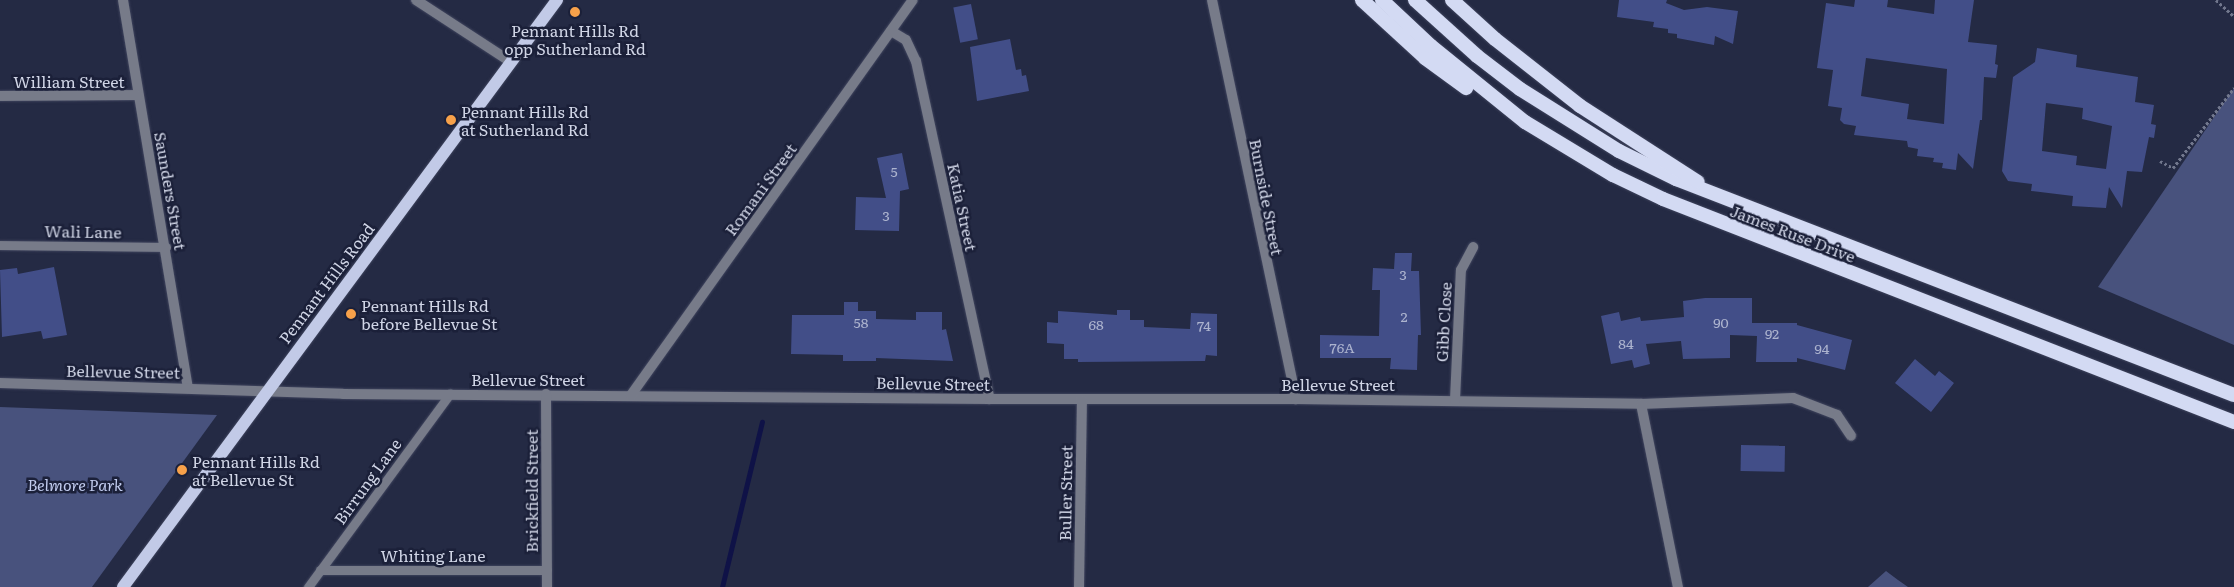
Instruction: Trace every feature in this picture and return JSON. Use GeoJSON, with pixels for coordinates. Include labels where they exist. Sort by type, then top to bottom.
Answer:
{"type":"FeatureCollection","features":[{"type":"Feature","properties":{"kind":"highway"},"geometry":{"type":"LineString","coordinates":[[1362,0],[1425,58],[1471,91],[1525,122]]}},
{"type":"Feature","properties":{"kind":"highway","name":"James Ruse Drive"},"geometry":{"type":"LineString","coordinates":[[1382,0],[1446,59],[1525,122],[1612,174],[1680,206],[2234,422]]}},
{"type":"Feature","properties":{"kind":"highway","name":"James Ruse Drive"},"geometry":{"type":"LineString","coordinates":[[1415,0],[1477,56],[1569,123],[1619,151],[1722,198],[2234,395]]}},
{"type":"Feature","properties":{"kind":"highway"},"geometry":{"type":"LineString","coordinates":[[1452,0],[1495,39],[1580,106],[1722,198]]}},
{"type":"Feature","properties":{"kind":"main road","name":"Pennant Hills Road"},"geometry":{"type":"LineString","coordinates":[[123,587],[265,391],[557,0]]}},
{"type":"Feature","properties":{"kind":"street","name":"Saunders Street"},"geometry":{"type":"LineString","coordinates":[[123,0],[138,95],[166,247],[188,388]]}},
{"type":"Feature","properties":{"kind":"street"},"geometry":{"type":"LineString","coordinates":[[416,0],[511,62]]}},
{"type":"Feature","properties":{"kind":"street","name":"Romani Street"},"geometry":{"type":"LineString","coordinates":[[631,395],[912,0]]}},
{"type":"Feature","properties":{"kind":"street","name":"Burnside Street"},"geometry":{"type":"LineString","coordinates":[[1212,0],[1296,399]]}},
{"type":"Feature","properties":{"kind":"street","name":"Katia Street"},"geometry":{"type":"LineString","coordinates":[[891,31],[906,40],[916,61],[990,399]]}},
{"type":"Feature","properties":{"kind":"street","name":"William Street"},"geometry":{"type":"LineString","coordinates":[[0,96],[138,95]]}},
{"type":"Feature","properties":{"kind":"street","name":"Gibb Close"},"geometry":{"type":"LineString","coordinates":[[1455,400],[1461,270],[1473,247]]}},
{"type":"Feature","properties":{"kind":"street","name":"Bellevue Street"},"geometry":{"type":"LineString","coordinates":[[0,383],[265,391],[450,394],[1082,400],[1455,400],[1641,404],[1793,398],[1836,415],[1851,436]]}},
{"type":"Feature","properties":{"kind":"street","name":"Brickfield Street"},"geometry":{"type":"LineString","coordinates":[[546,394],[546,587]]}},
{"type":"Feature","properties":{"kind":"street","name":"Buller Street"},"geometry":{"type":"LineString","coordinates":[[1079,587],[1082,400]]}},
{"type":"Feature","properties":{"kind":"street"},"geometry":{"type":"LineString","coordinates":[[1641,404],[1678,587]]}},
{"type":"Feature","properties":{"kind":"lane","name":"Wali Lane"},"geometry":{"type":"LineString","coordinates":[[0,244],[166,247]]}},
{"type":"Feature","properties":{"kind":"lane","name":"Birrung Lane"},"geometry":{"type":"LineString","coordinates":[[308,587],[450,394]]}},
{"type":"Feature","properties":{"kind":"lane","name":"Whiting Lane"},"geometry":{"type":"LineString","coordinates":[[320,570],[547,570]]}},
{"type":"Feature","properties":{"kind":"path"},"geometry":{"type":"LineString","coordinates":[[2216,0],[2234,16]]}},
{"type":"Feature","properties":{"kind":"path"},"geometry":{"type":"LineString","coordinates":[[2160,161],[2173,168],[2234,88]]}},
{"type":"Feature","properties":{"kind":"green space"},"geometry":{"type":"Polygon","coordinates":[[[2234,88],[2234,345],[2098,287],[2234,88]]]}},
{"type":"Feature","properties":{"kind":"green space","name":"Belmore Park"},"geometry":{"type":"Polygon","coordinates":[[[0,407],[217,415],[92,587],[0,587],[0,407]]]}},
{"type":"Feature","properties":{"kind":"green space"},"geometry":{"type":"Polygon","coordinates":[[[1886,571],[1898,580],[1908,587],[1868,587],[1886,571]]]}},
{"type":"Feature","properties":{"kind":"building"},"geometry":{"type":"Polygon","coordinates":[[[1619,0],[1667,0],[1666,3],[1684,10],[1707,7],[1738,11],[1733,44],[1715,36],[1714,45],[1677,38],[1677,34],[1668,33],[1668,29],[1653,27],[1654,22],[1617,17],[1619,0]]]}},
{"type":"Feature","properties":{"kind":"building"},"geometry":{"type":"Polygon","coordinates":[[[1855,0],[1888,0],[1887,7],[1934,14],[1935,0],[1974,0],[1968,42],[1997,45],[1995,64],[1998,65],[1996,78],[1984,77],[1982,120],[1980,120],[1973,169],[1958,153],[1956,170],[1942,168],[1943,163],[1933,162],[1934,158],[1917,156],[1918,149],[1908,147],[1907,141],[1854,135],[1856,126],[1844,124],[1840,120],[1842,108],[1828,106],[1833,70],[1817,68],[1826,3],[1854,7],[1855,0]],[[1866,58],[1861,96],[1909,104],[1907,119],[1944,124],[1947,69],[1866,58]]]}},
{"type":"Feature","properties":{"kind":"building"},"geometry":{"type":"Polygon","coordinates":[[[971,4],[978,39],[960,43],[953,7],[971,4]]]}},
{"type":"Feature","properties":{"kind":"building"},"geometry":{"type":"Polygon","coordinates":[[[1010,39],[1016,70],[1021,69],[1022,76],[1026,75],[1029,91],[977,101],[970,47],[1010,39]]]}},
{"type":"Feature","properties":{"kind":"building"},"geometry":{"type":"Polygon","coordinates":[[[2037,48],[2077,55],[2076,67],[2138,77],[2135,102],[2154,105],[2151,124],[2156,125],[2154,138],[2149,137],[2142,172],[2127,171],[2122,208],[2109,187],[2106,208],[2072,206],[2073,196],[2031,191],[2032,184],[2008,181],[2002,171],[2013,77],[2035,62],[2037,48]],[[2046,103],[2042,151],[2077,156],[2076,165],[2106,169],[2112,126],[2082,119],[2083,108],[2046,103]]]}},
{"type":"Feature","properties":{"kind":"building"},"geometry":{"type":"Polygon","coordinates":[[[902,153],[909,189],[900,191],[899,231],[855,230],[856,197],[886,198],[877,158],[902,153]]]}},
{"type":"Feature","properties":{"kind":"building"},"geometry":{"type":"Polygon","coordinates":[[[1395,253],[1412,253],[1411,271],[1419,271],[1421,335],[1418,335],[1417,370],[1390,369],[1391,358],[1320,358],[1320,335],[1379,336],[1380,290],[1372,290],[1373,268],[1394,269],[1395,253]]]}},
{"type":"Feature","properties":{"kind":"building"},"geometry":{"type":"Polygon","coordinates":[[[54,267],[67,335],[43,339],[41,331],[2,337],[0,270],[17,268],[18,274],[54,267]]]}},
{"type":"Feature","properties":{"kind":"building"},"geometry":{"type":"Polygon","coordinates":[[[1705,298],[1752,298],[1752,323],[1797,323],[1797,325],[1852,340],[1845,370],[1797,358],[1797,362],[1756,362],[1757,336],[1730,335],[1730,358],[1683,359],[1681,341],[1646,344],[1650,364],[1634,368],[1632,360],[1611,364],[1601,316],[1619,312],[1621,321],[1640,317],[1641,321],[1684,317],[1683,301],[1705,298]]]}},
{"type":"Feature","properties":{"kind":"building"},"geometry":{"type":"Polygon","coordinates":[[[844,302],[858,302],[858,311],[876,311],[876,319],[916,320],[916,312],[942,312],[942,330],[946,329],[953,361],[876,358],[876,361],[843,361],[843,355],[791,354],[792,315],[844,315],[844,302]]]}},
{"type":"Feature","properties":{"kind":"building"},"geometry":{"type":"Polygon","coordinates":[[[1117,310],[1130,310],[1130,320],[1144,320],[1144,327],[1190,329],[1191,313],[1217,314],[1217,356],[1206,355],[1205,361],[1078,362],[1078,359],[1064,359],[1064,344],[1047,343],[1047,322],[1058,323],[1058,311],[1117,315],[1117,310]]]}},
{"type":"Feature","properties":{"kind":"building"},"geometry":{"type":"Polygon","coordinates":[[[1915,359],[1935,376],[1939,371],[1954,383],[1931,412],[1895,383],[1915,359]]]}},
{"type":"Feature","properties":{"kind":"building"},"geometry":{"type":"Polygon","coordinates":[[[1741,445],[1785,446],[1785,472],[1741,471],[1741,445]]]}},
{"type":"Feature","properties":{"kind":"waterway"},"geometry":{"type":"LineString","coordinates":[[722,587],[762,422]]}},
{"type":"Feature","properties":{"kind":"place","name":"Pennant Hills Rd opp Sutherland Rd"},"geometry":{"type":"Point","coordinates":[575,12]}},
{"type":"Feature","properties":{"kind":"place","name":"Pennant Hills Rd at Sutherland Rd"},"geometry":{"type":"Point","coordinates":[451,120]}},
{"type":"Feature","properties":{"kind":"place","name":"Pennant Hills Rd before Bellevue St"},"geometry":{"type":"Point","coordinates":[351,314]}},
{"type":"Feature","properties":{"kind":"place","name":"Pennant Hills Rd at Bellevue St"},"geometry":{"type":"Point","coordinates":[182,470]}}]}
